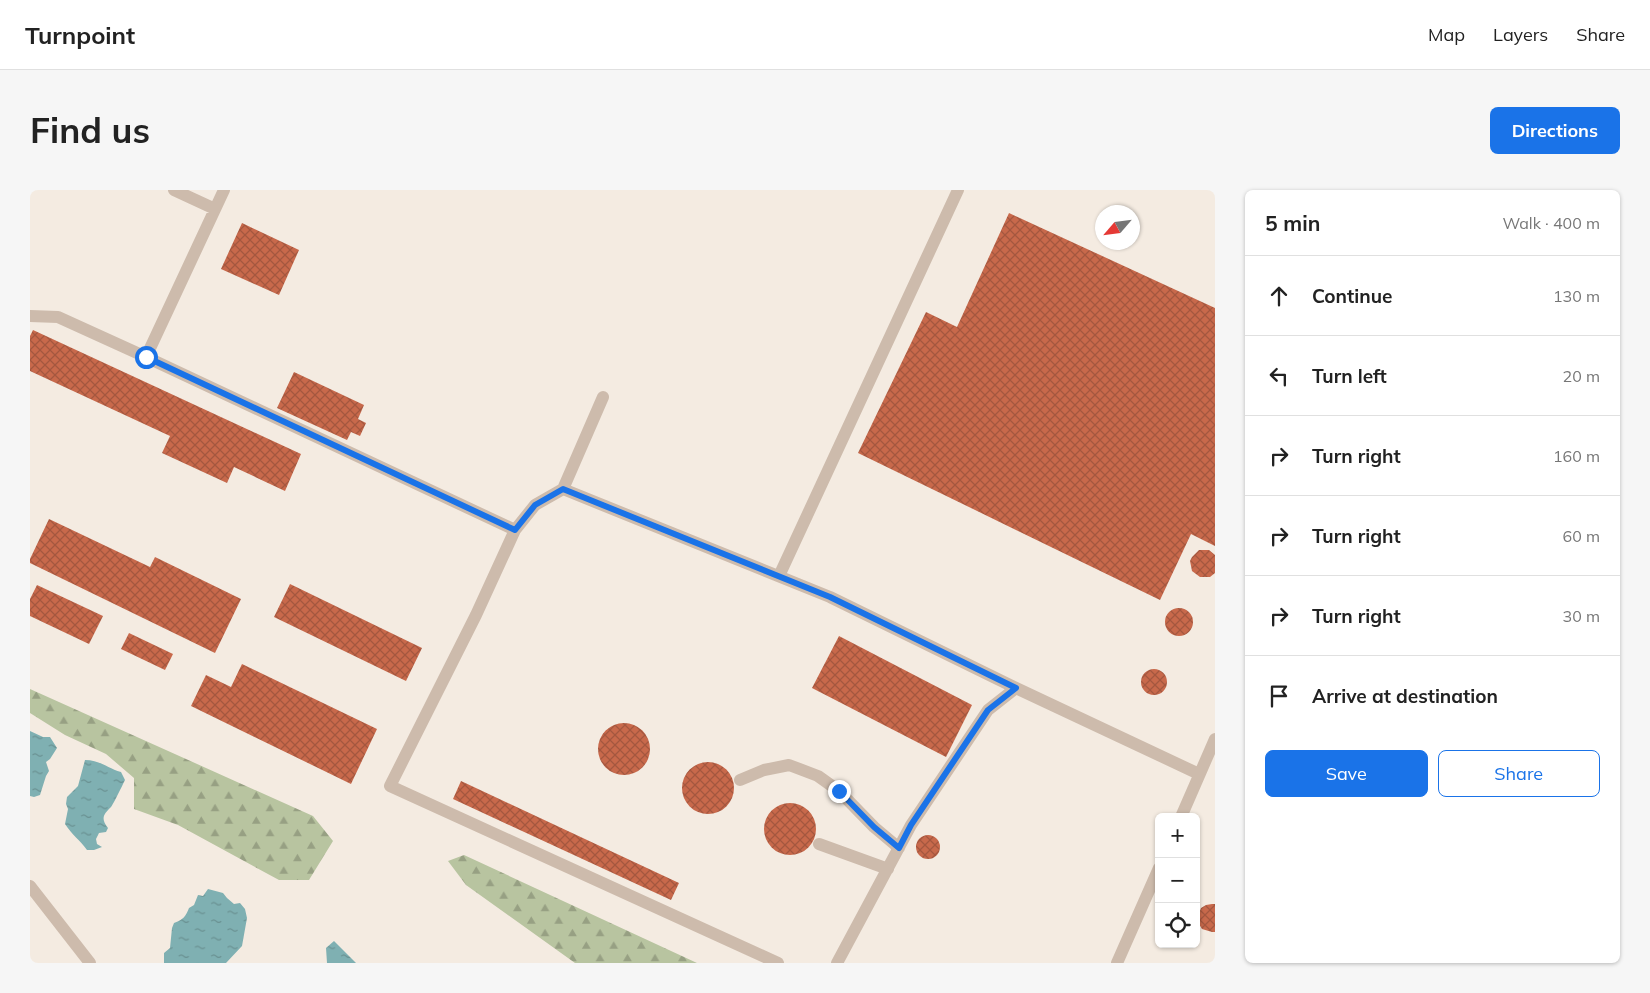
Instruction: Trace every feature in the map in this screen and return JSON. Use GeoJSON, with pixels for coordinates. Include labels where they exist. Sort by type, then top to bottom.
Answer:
{"type":"FeatureCollection","features":[{"type":"Feature","properties":{"kind":"lane"},"geometry":{"type":"LineString","coordinates":[[174,190],[215,208]]}},
{"type":"Feature","properties":{"kind":"lane"},"geometry":{"type":"LineString","coordinates":[[146,357],[224,190]]}},
{"type":"Feature","properties":{"kind":"lane"},"geometry":{"type":"LineString","coordinates":[[779,576],[958,190]]}},
{"type":"Feature","properties":{"kind":"lane"},"geometry":{"type":"LineString","coordinates":[[30,316],[58,317],[515,530]]}},
{"type":"Feature","properties":{"kind":"lane"},"geometry":{"type":"LineString","coordinates":[[603,397],[563,489],[535,505],[515,530],[476,615],[390,786],[778,963]]}},
{"type":"Feature","properties":{"kind":"lane"},"geometry":{"type":"LineString","coordinates":[[563,489],[830,597],[1016,688],[1199,774]]}},
{"type":"Feature","properties":{"kind":"lane"},"geometry":{"type":"LineString","coordinates":[[837,963],[911,825],[988,710],[1016,688]]}},
{"type":"Feature","properties":{"kind":"lane"},"geometry":{"type":"LineString","coordinates":[[1183,813],[1215,739]]}},
{"type":"Feature","properties":{"kind":"lane"},"geometry":{"type":"LineString","coordinates":[[740,780],[764,770],[789,765],[818,776],[839,791],[874,827],[899,848]]}},
{"type":"Feature","properties":{"kind":"lane"},"geometry":{"type":"LineString","coordinates":[[819,844],[888,869]]}},
{"type":"Feature","properties":{"kind":"lane"},"geometry":{"type":"LineString","coordinates":[[1117,963],[1155,877]]}},
{"type":"Feature","properties":{"kind":"lane"},"geometry":{"type":"LineString","coordinates":[[30,886],[90,963]]}},
{"type":"Feature","properties":{"kind":"green space"},"geometry":{"type":"Polygon","coordinates":[[[30,689],[313,816],[333,841],[309,880],[279,880],[178,825],[134,809],[134,778],[106,754],[65,735],[30,713],[30,689]]]}},
{"type":"Feature","properties":{"kind":"green space"},"geometry":{"type":"Polygon","coordinates":[[[464,855],[697,963],[575,963],[466,885],[448,861],[464,855]]]}},
{"type":"Feature","properties":{"kind":"water"},"geometry":{"type":"Polygon","coordinates":[[[30,731],[43,737],[50,737],[57,748],[46,762],[49,771],[40,795],[34,797],[30,796],[30,731]]]}},
{"type":"Feature","properties":{"kind":"water"},"geometry":{"type":"Polygon","coordinates":[[[85,760],[99,763],[121,772],[125,780],[104,816],[104,821],[108,828],[106,832],[99,833],[96,839],[97,844],[102,847],[94,850],[87,850],[65,824],[68,809],[66,804],[67,797],[78,786],[85,760]]]}},
{"type":"Feature","properties":{"kind":"water"},"geometry":{"type":"Polygon","coordinates":[[[208,889],[223,893],[234,904],[240,903],[245,909],[247,918],[242,946],[226,963],[164,963],[164,953],[170,948],[174,923],[184,917],[189,908],[194,905],[198,895],[203,896],[208,889]]]}},
{"type":"Feature","properties":{"kind":"water"},"geometry":{"type":"Polygon","coordinates":[[[334,941],[356,963],[327,963],[326,948],[334,941]]]}},
{"type":"Feature","properties":{"kind":"building"},"geometry":{"type":"Polygon","coordinates":[[[1009,213],[1215,308],[1215,546],[1191,534],[1160,600],[858,453],[926,312],[957,327],[1009,213]]]}},
{"type":"Feature","properties":{"kind":"building"},"geometry":{"type":"Polygon","coordinates":[[[242,223],[299,250],[279,295],[221,269],[242,223]]]}},
{"type":"Feature","properties":{"kind":"building"},"geometry":{"type":"Polygon","coordinates":[[[33,330],[301,454],[285,491],[234,467],[227,483],[162,453],[170,436],[30,371],[30,336],[33,330]]]}},
{"type":"Feature","properties":{"kind":"building"},"geometry":{"type":"Polygon","coordinates":[[[294,372],[364,405],[358,419],[366,423],[360,436],[351,432],[347,440],[277,408],[294,372]]]}},
{"type":"Feature","properties":{"kind":"building"},"geometry":{"type":"Polygon","coordinates":[[[49,519],[150,567],[155,557],[241,599],[215,653],[30,563],[30,559],[49,519]]]}},
{"type":"Feature","properties":{"kind":"building"},"geometry":{"type":"Polygon","coordinates":[[[1199,550],[1209,550],[1215,555],[1215,573],[1210,577],[1200,577],[1192,571],[1190,561],[1199,550]]]}},
{"type":"Feature","properties":{"kind":"building"},"geometry":{"type":"Polygon","coordinates":[[[290,584],[422,648],[406,681],[274,617],[290,584]]]}},
{"type":"Feature","properties":{"kind":"building"},"geometry":{"type":"Polygon","coordinates":[[[37,585],[103,616],[89,644],[30,616],[30,599],[37,585]]]}},
{"type":"Feature","properties":{"kind":"building"},"geometry":{"type":"Polygon","coordinates":[[[1179,608],[1189,612],[1193,622],[1189,632],[1179,636],[1169,632],[1165,622],[1169,612],[1179,608]]]}},
{"type":"Feature","properties":{"kind":"building"},"geometry":{"type":"Polygon","coordinates":[[[129,633],[173,654],[165,670],[121,649],[129,633]]]}},
{"type":"Feature","properties":{"kind":"building"},"geometry":{"type":"Polygon","coordinates":[[[839,636],[972,705],[946,757],[812,688],[839,636]]]}},
{"type":"Feature","properties":{"kind":"building"},"geometry":{"type":"Polygon","coordinates":[[[242,664],[377,729],[351,784],[191,706],[206,675],[231,687],[242,664]]]}},
{"type":"Feature","properties":{"kind":"building"},"geometry":{"type":"Polygon","coordinates":[[[1154,669],[1163,673],[1167,682],[1163,691],[1154,695],[1145,691],[1141,682],[1145,673],[1154,669]]]}},
{"type":"Feature","properties":{"kind":"building"},"geometry":{"type":"Polygon","coordinates":[[[624,723],[634,725],[642,731],[648,739],[650,749],[648,759],[642,767],[634,773],[624,775],[614,773],[606,767],[600,759],[598,749],[600,739],[606,731],[614,725],[624,723]]]}},
{"type":"Feature","properties":{"kind":"building"},"geometry":{"type":"Polygon","coordinates":[[[708,762],[718,764],[726,770],[732,778],[734,788],[732,798],[726,806],[718,812],[708,814],[698,812],[690,806],[684,798],[682,788],[684,778],[690,770],[698,764],[708,762]]]}},
{"type":"Feature","properties":{"kind":"building"},"geometry":{"type":"Polygon","coordinates":[[[461,781],[679,883],[671,900],[453,799],[461,781]]]}},
{"type":"Feature","properties":{"kind":"building"},"geometry":{"type":"Polygon","coordinates":[[[790,803],[800,805],[808,811],[814,819],[816,829],[814,839],[808,847],[800,853],[790,855],[780,853],[772,847],[766,839],[764,829],[766,819],[772,811],[780,805],[790,803]]]}},
{"type":"Feature","properties":{"kind":"building"},"geometry":{"type":"Polygon","coordinates":[[[928,835],[937,838],[940,847],[937,856],[928,859],[919,856],[916,847],[919,838],[928,835]]]}},
{"type":"Feature","properties":{"kind":"building"},"geometry":{"type":"Polygon","coordinates":[[[1215,904],[1215,932],[1202,929],[1200,926],[1200,911],[1206,905],[1215,904]]]}},
{"type":"Feature","properties":{"kind":"route"},"geometry":{"type":"LineString","coordinates":[[146,357],[515,530],[535,505],[563,489],[830,597],[1016,688],[988,710],[911,825],[899,848],[874,827],[839,791]]}}]}
